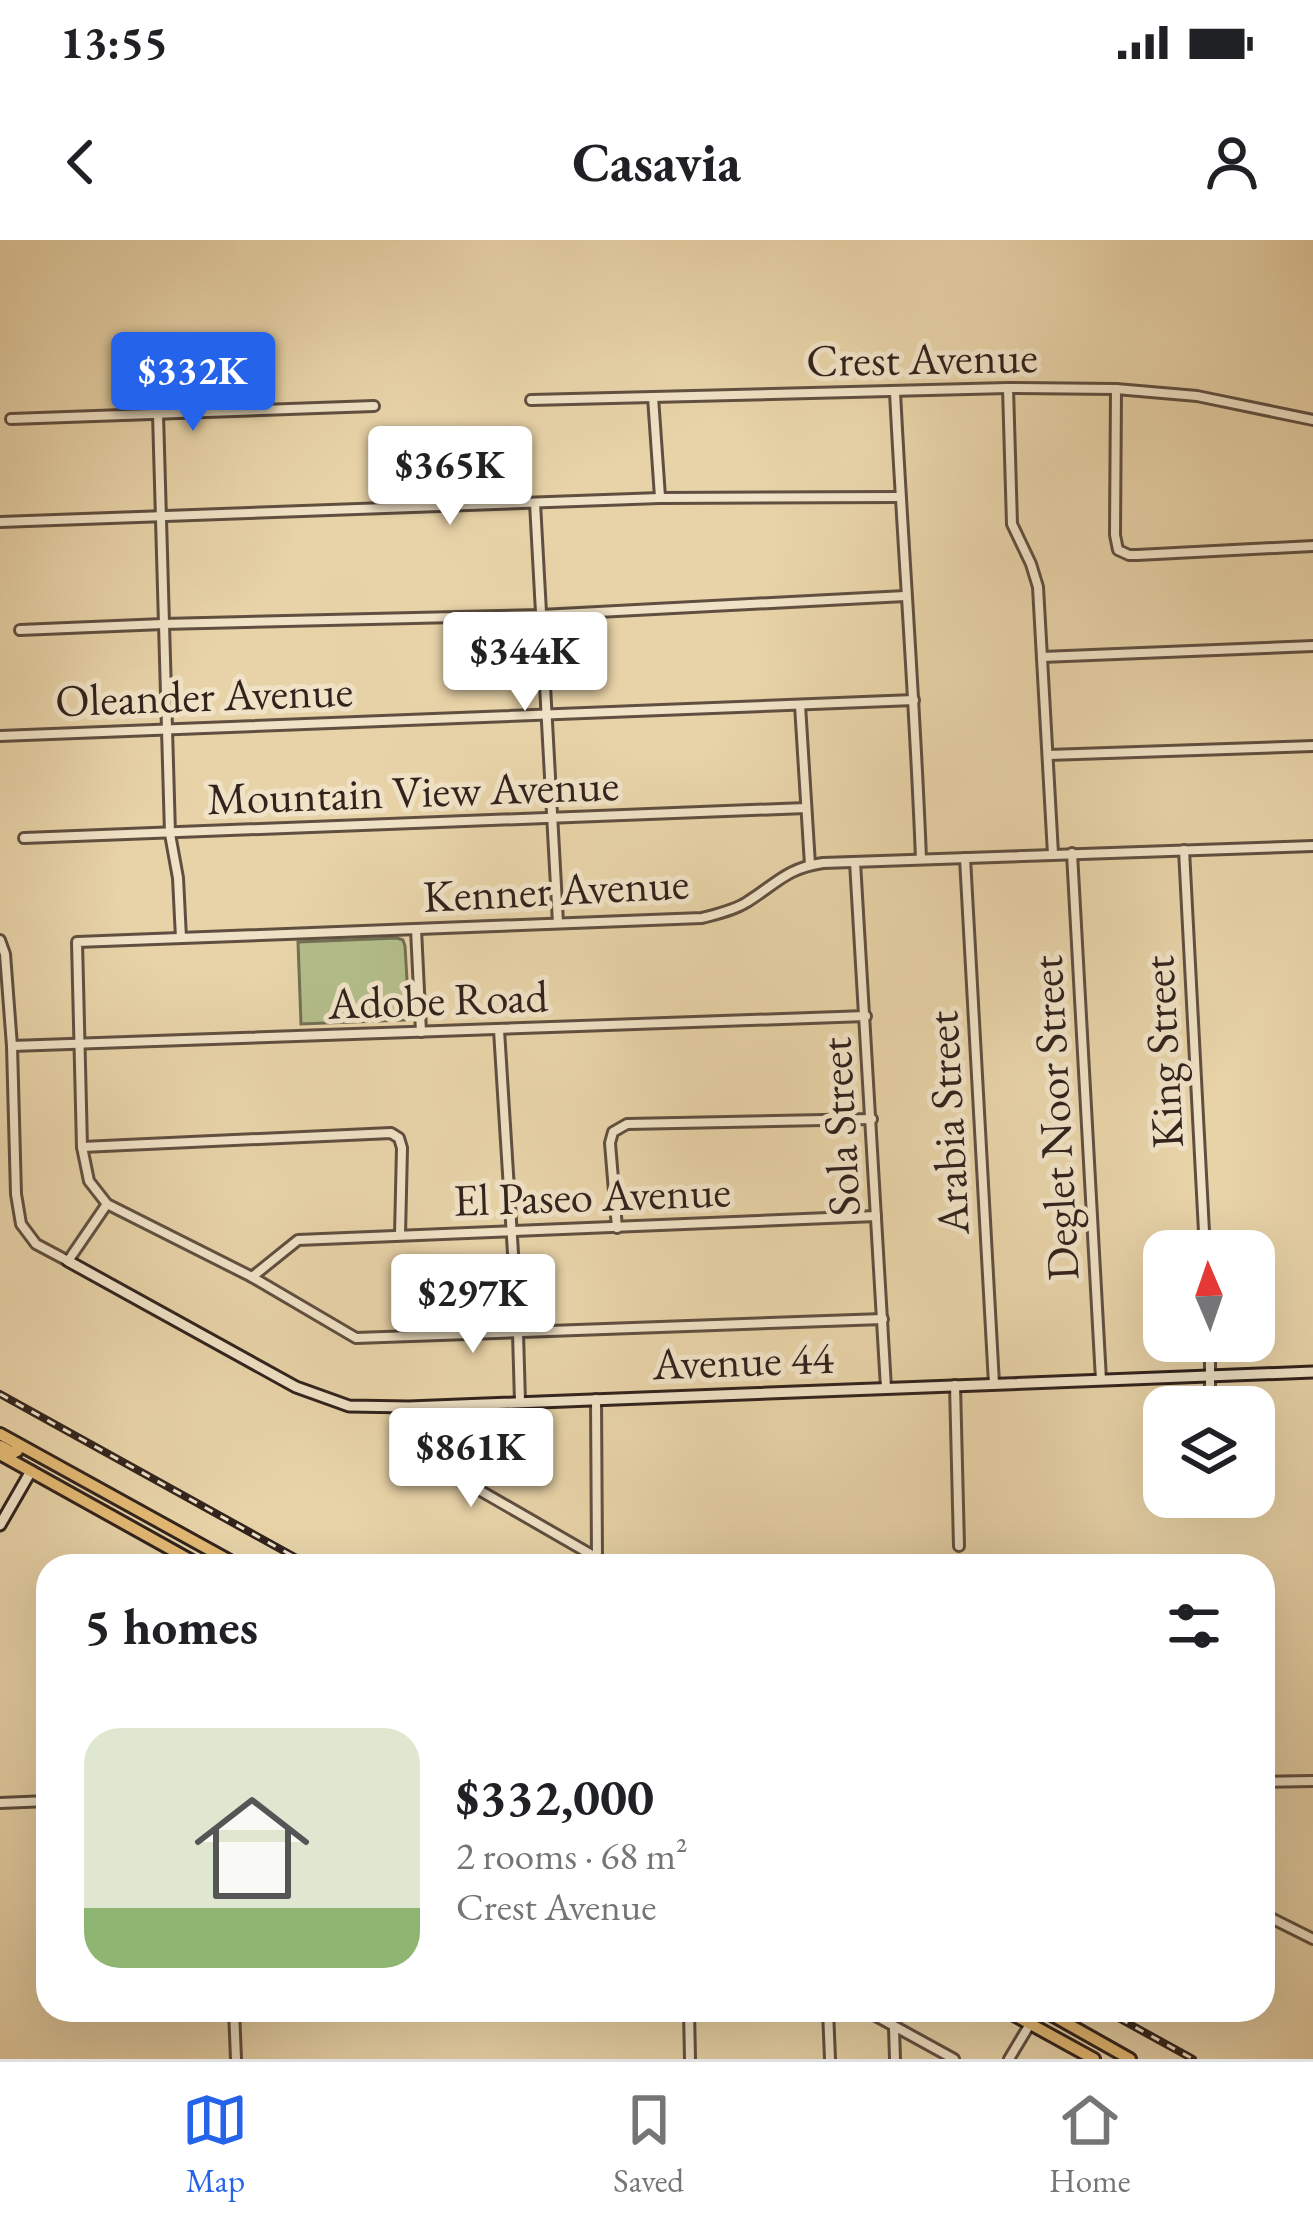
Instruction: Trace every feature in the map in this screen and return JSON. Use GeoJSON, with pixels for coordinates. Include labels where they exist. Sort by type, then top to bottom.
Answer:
{"type":"FeatureCollection","features":[{"type":"Feature","properties":{"kind":"main road"},"geometry":{"type":"LineString","coordinates":[[0,1434],[216,1554]]}},
{"type":"Feature","properties":{"kind":"main road"},"geometry":{"type":"LineString","coordinates":[[0,1450],[14,1453],[17,1444]]}},
{"type":"Feature","properties":{"kind":"main road"},"geometry":{"type":"LineString","coordinates":[[17,1444],[31,1472]]}},
{"type":"Feature","properties":{"kind":"main road"},"geometry":{"type":"LineString","coordinates":[[0,1450],[179,1554]]}},
{"type":"Feature","properties":{"kind":"main road"},"geometry":{"type":"LineString","coordinates":[[31,1472],[45,1467],[96,1495],[119,1500]]}},
{"type":"Feature","properties":{"kind":"main road"},"geometry":{"type":"LineString","coordinates":[[209,1550],[212,1554]]}},
{"type":"Feature","properties":{"kind":"main road"},"geometry":{"type":"LineString","coordinates":[[1038,2022],[1094,2059]]}},
{"type":"Feature","properties":{"kind":"main road"},"geometry":{"type":"LineString","coordinates":[[1047,2022],[1125,2056]]}},
{"type":"Feature","properties":{"kind":"main road"},"geometry":{"type":"LineString","coordinates":[[1064,2022],[1125,2056]]}},
{"type":"Feature","properties":{"kind":"street"},"geometry":{"type":"LineString","coordinates":[[1008,388],[1012,524],[1038,587],[1054,854]]}},
{"type":"Feature","properties":{"kind":"street","name":"Crest Avenue"},"geometry":{"type":"LineString","coordinates":[[531,400],[1116,388],[1197,396],[1313,420]]}},
{"type":"Feature","properties":{"kind":"street"},"geometry":{"type":"LineString","coordinates":[[1116,388],[1114,536],[1118,550],[1137,555],[1313,546]]}},
{"type":"Feature","properties":{"kind":"street"},"geometry":{"type":"LineString","coordinates":[[895,392],[921,860]]}},
{"type":"Feature","properties":{"kind":"street"},"geometry":{"type":"LineString","coordinates":[[653,397],[659,498]]}},
{"type":"Feature","properties":{"kind":"street"},"geometry":{"type":"LineString","coordinates":[[11,419],[374,406]]}},
{"type":"Feature","properties":{"kind":"street"},"geometry":{"type":"LineString","coordinates":[[158,414],[170,834],[182,938]]}},
{"type":"Feature","properties":{"kind":"street"},"geometry":{"type":"LineString","coordinates":[[0,522],[659,498],[900,497]]}},
{"type":"Feature","properties":{"kind":"street"},"geometry":{"type":"LineString","coordinates":[[536,503],[558,922]]}},
{"type":"Feature","properties":{"kind":"street"},"geometry":{"type":"LineString","coordinates":[[20,630],[541,615],[905,596]]}},
{"type":"Feature","properties":{"kind":"street"},"geometry":{"type":"LineString","coordinates":[[1042,657],[1313,646]]}},
{"type":"Feature","properties":{"kind":"street","name":"Oleander Avenue"},"geometry":{"type":"LineString","coordinates":[[0,736],[914,700]]}},
{"type":"Feature","properties":{"kind":"street"},"geometry":{"type":"LineString","coordinates":[[800,705],[810,865]]}},
{"type":"Feature","properties":{"kind":"street"},"geometry":{"type":"LineString","coordinates":[[1048,755],[1313,746]]}},
{"type":"Feature","properties":{"kind":"street","name":"Mountain View Avenue"},"geometry":{"type":"LineString","coordinates":[[24,838],[806,808]]}},
{"type":"Feature","properties":{"kind":"street","name":"Kenner Avenue"},"geometry":{"type":"LineString","coordinates":[[80,1044],[77,942],[702,918],[744,905],[776,879],[810,865],[1313,846]]}},
{"type":"Feature","properties":{"kind":"street","name":"King Street"},"geometry":{"type":"LineString","coordinates":[[1184,850],[1204,1230]]}},
{"type":"Feature","properties":{"kind":"street","name":"Deglet Noor Street"},"geometry":{"type":"LineString","coordinates":[[1072,854],[1101,1380]]}},
{"type":"Feature","properties":{"kind":"street","name":"Arabia Street"},"geometry":{"type":"LineString","coordinates":[[965,858],[994,1384]]}},
{"type":"Feature","properties":{"kind":"street","name":"Sola Street"},"geometry":{"type":"LineString","coordinates":[[856,862],[886,1388]]}},
{"type":"Feature","properties":{"kind":"street"},"geometry":{"type":"LineString","coordinates":[[416,929],[421,1032]]}},
{"type":"Feature","properties":{"kind":"street"},"geometry":{"type":"LineString","coordinates":[[0,940],[12,1046],[21,1223],[36,1244],[68,1261],[107,1204]]}},
{"type":"Feature","properties":{"kind":"street","name":"Adobe Road"},"geometry":{"type":"LineString","coordinates":[[12,1046],[866,1016]]}},
{"type":"Feature","properties":{"kind":"street"},"geometry":{"type":"LineString","coordinates":[[499,1030],[520,1402]]}},
{"type":"Feature","properties":{"kind":"street"},"geometry":{"type":"LineString","coordinates":[[80,1044],[82,1147],[89,1180],[107,1204],[253,1277],[356,1338],[883,1319]]}},
{"type":"Feature","properties":{"kind":"street"},"geometry":{"type":"LineString","coordinates":[[617,1228],[610,1143],[613,1132],[627,1124],[872,1119]]}},
{"type":"Feature","properties":{"kind":"street"},"geometry":{"type":"LineString","coordinates":[[82,1147],[392,1133],[402,1148],[400,1235]]}},
{"type":"Feature","properties":{"kind":"street","name":"El Paseo Avenue"},"geometry":{"type":"LineString","coordinates":[[253,1277],[298,1240],[876,1216]]}},
{"type":"Feature","properties":{"kind":"street","name":"Avenue 44"},"geometry":{"type":"LineString","coordinates":[[68,1261],[296,1387],[349,1406],[409,1408],[1313,1372]]}},
{"type":"Feature","properties":{"kind":"street"},"geometry":{"type":"LineString","coordinates":[[1211,1362],[1211,1386]]}},
{"type":"Feature","properties":{"kind":"street"},"geometry":{"type":"LineString","coordinates":[[955,1385],[959,1546]]}},
{"type":"Feature","properties":{"kind":"street"},"geometry":{"type":"LineString","coordinates":[[596,1399],[597,1554]]}},
{"type":"Feature","properties":{"kind":"street"},"geometry":{"type":"LineString","coordinates":[[409,1408],[408,1449],[590,1554]]}},
{"type":"Feature","properties":{"kind":"street"},"geometry":{"type":"LineString","coordinates":[[0,1525],[31,1472]]}},
{"type":"Feature","properties":{"kind":"street"},"geometry":{"type":"LineString","coordinates":[[1275,1782],[1313,1781]]}},
{"type":"Feature","properties":{"kind":"street"},"geometry":{"type":"LineString","coordinates":[[0,1803],[36,1802]]}},
{"type":"Feature","properties":{"kind":"street"},"geometry":{"type":"LineString","coordinates":[[1275,1920],[1313,1939]]}},
{"type":"Feature","properties":{"kind":"street"},"geometry":{"type":"LineString","coordinates":[[234,2022],[236,2059]]}},
{"type":"Feature","properties":{"kind":"street"},"geometry":{"type":"LineString","coordinates":[[689,2022],[690,2059]]}},
{"type":"Feature","properties":{"kind":"street"},"geometry":{"type":"LineString","coordinates":[[828,2022],[830,2059]]}},
{"type":"Feature","properties":{"kind":"street"},"geometry":{"type":"LineString","coordinates":[[887,2022],[954,2059]]}},
{"type":"Feature","properties":{"kind":"street"},"geometry":{"type":"LineString","coordinates":[[1009,2059],[1028,2022]]}},
{"type":"Feature","properties":{"kind":"street"},"geometry":{"type":"LineString","coordinates":[[894,2026],[895,2059]]}},
{"type":"Feature","properties":{"kind":"green space"},"geometry":{"type":"Polygon","coordinates":[[[397,938],[405,946],[409,1014],[405,1020],[301,1024],[298,942],[397,938]]]}},
{"type":"Feature","properties":{"kind":"railway"},"geometry":{"type":"LineString","coordinates":[[0,1394],[289,1554]]}},
{"type":"Feature","properties":{"kind":"railway"},"geometry":{"type":"LineString","coordinates":[[1126,2022],[1193,2059]]}}]}
